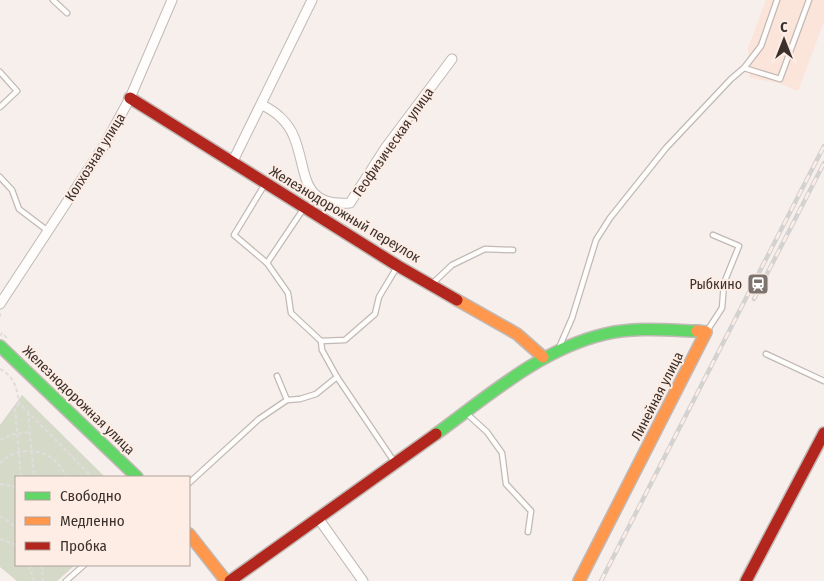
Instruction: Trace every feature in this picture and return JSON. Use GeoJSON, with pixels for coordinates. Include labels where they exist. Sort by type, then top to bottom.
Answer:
{"type":"FeatureCollection","features":[{"type":"Feature","properties":{"kind":"street","name":"Колхозная улица"},"geometry":{"type":"LineString","coordinates":[[0,304],[105,144],[130,98],[172,0]]}},
{"type":"Feature","properties":{"kind":"street"},"geometry":{"type":"LineString","coordinates":[[232,163],[312,0]]}},
{"type":"Feature","properties":{"kind":"street","name":"Геофизическая улица"},"geometry":{"type":"LineString","coordinates":[[313,194],[333,203],[350,203],[386,147],[452,60]]}},
{"type":"Feature","properties":{"kind":"street","name":"Железнодорожный переулок"},"geometry":{"type":"LineString","coordinates":[[130,98],[398,266],[517,334],[542,357]]}},
{"type":"Feature","properties":{"kind":"street"},"geometry":{"type":"LineString","coordinates":[[262,104],[285,122],[294,136],[303,173],[308,188],[313,194],[304,208]]}},
{"type":"Feature","properties":{"kind":"street"},"geometry":{"type":"LineString","coordinates":[[230,581],[542,357],[605,334],[650,329],[706,332]]}},
{"type":"Feature","properties":{"kind":"street","name":"Линейная улица"},"geometry":{"type":"LineString","coordinates":[[579,581],[706,332]]}},
{"type":"Feature","properties":{"kind":"street","name":"Железнодорожная улица"},"geometry":{"type":"LineString","coordinates":[[0,346],[136,476]]}},
{"type":"Feature","properties":{"kind":"street"},"geometry":{"type":"LineString","coordinates":[[746,581],[824,433]]}},
{"type":"Feature","properties":{"kind":"street"},"geometry":{"type":"LineString","coordinates":[[318,518],[363,581]]}},
{"type":"Feature","properties":{"kind":"street"},"geometry":{"type":"LineString","coordinates":[[190,535],[226,581]]}},
{"type":"Feature","properties":{"kind":"lane"},"geometry":{"type":"LineString","coordinates":[[54,0],[67,13]]}},
{"type":"Feature","properties":{"kind":"lane"},"geometry":{"type":"LineString","coordinates":[[557,351],[572,318],[596,240],[610,218],[666,148],[731,79],[744,68],[761,46],[777,0]]}},
{"type":"Feature","properties":{"kind":"lane"},"geometry":{"type":"LineString","coordinates":[[744,68],[780,79],[809,0]]}},
{"type":"Feature","properties":{"kind":"lane"},"geometry":{"type":"LineString","coordinates":[[0,72],[16,91],[0,107]]}},
{"type":"Feature","properties":{"kind":"lane"},"geometry":{"type":"LineString","coordinates":[[0,178],[12,190],[19,210],[48,231]]}},
{"type":"Feature","properties":{"kind":"lane"},"geometry":{"type":"LineString","coordinates":[[266,184],[234,235],[268,263],[288,293],[291,313],[321,341],[322,350],[336,377],[395,463]]}},
{"type":"Feature","properties":{"kind":"lane"},"geometry":{"type":"LineString","coordinates":[[268,263],[304,208]]}},
{"type":"Feature","properties":{"kind":"lane","name":"Линейная улица"},"geometry":{"type":"LineString","coordinates":[[706,332],[722,308],[724,283],[739,246],[713,235]]}},
{"type":"Feature","properties":{"kind":"lane"},"geometry":{"type":"LineString","coordinates":[[432,284],[452,265],[485,249],[513,250]]}},
{"type":"Feature","properties":{"kind":"lane"},"geometry":{"type":"LineString","coordinates":[[321,341],[346,340],[375,314],[379,297],[398,266]]}},
{"type":"Feature","properties":{"kind":"lane"},"geometry":{"type":"LineString","coordinates":[[766,354],[824,381]]}},
{"type":"Feature","properties":{"kind":"lane"},"geometry":{"type":"LineString","coordinates":[[276,376],[287,400]]}},
{"type":"Feature","properties":{"kind":"lane"},"geometry":{"type":"LineString","coordinates":[[190,483],[244,431],[287,400],[300,399],[316,394],[336,377]]}},
{"type":"Feature","properties":{"kind":"lane"},"geometry":{"type":"LineString","coordinates":[[465,412],[487,432],[502,453],[506,484],[531,511],[528,532]]}},
{"type":"Feature","properties":{"kind":"lane"},"geometry":{"type":"LineString","coordinates":[[66,581],[83,566]]}},
{"type":"Feature","properties":{"kind":"path"},"geometry":{"type":"LineString","coordinates":[[0,369],[9,373],[17,388],[19,403],[91,476]]}},
{"type":"Feature","properties":{"kind":"path"},"geometry":{"type":"LineString","coordinates":[[19,403],[15,409],[21,476]]}},
{"type":"Feature","properties":{"kind":"path"},"geometry":{"type":"LineString","coordinates":[[28,412],[34,476]]}},
{"type":"Feature","properties":{"kind":"path"},"geometry":{"type":"LineString","coordinates":[[0,440],[17,433],[30,432]]}},
{"type":"Feature","properties":{"kind":"path"},"geometry":{"type":"LineString","coordinates":[[1,461],[19,452],[32,450],[51,457],[61,467],[66,476]]}},
{"type":"Feature","properties":{"kind":"path"},"geometry":{"type":"LineString","coordinates":[[0,484],[15,487]]}},
{"type":"Feature","properties":{"kind":"path"},"geometry":{"type":"LineString","coordinates":[[0,516],[15,526]]}},
{"type":"Feature","properties":{"kind":"path"},"geometry":{"type":"LineString","coordinates":[[0,539],[15,545]]}},
{"type":"Feature","properties":{"kind":"path"},"geometry":{"type":"LineString","coordinates":[[29,566],[34,581]]}},
{"type":"Feature","properties":{"kind":"path"},"geometry":{"type":"LineString","coordinates":[[42,566],[43,581]]}},
{"type":"Feature","properties":{"kind":"shaded area"},"geometry":{"type":"Polygon","coordinates":[[[766,0],[824,0],[824,22],[798,91],[779,83],[750,78],[748,48],[766,0]]]}},
{"type":"Feature","properties":{"kind":"green space"},"geometry":{"type":"Polygon","coordinates":[[[22,395],[104,476],[15,476],[15,566],[74,566],[57,581],[17,581],[0,567],[0,425],[22,395]]]}},
{"type":"Feature","properties":{"kind":"railway"},"geometry":{"type":"LineString","coordinates":[[601,581],[824,146]]}},
{"type":"Feature","properties":{"kind":"railway"},"geometry":{"type":"LineString","coordinates":[[754,299],[824,163]]}},
{"type":"Feature","properties":{"kind":"traffic: fast"},"geometry":{"type":"LineString","coordinates":[[436,434],[516,375],[537,362],[581,341],[628,330],[697,331]]}},
{"type":"Feature","properties":{"kind":"traffic: fast"},"geometry":{"type":"LineString","coordinates":[[0,346],[136,476]]}},
{"type":"Feature","properties":{"kind":"traffic: slow"},"geometry":{"type":"LineString","coordinates":[[457,300],[517,334],[543,357]]}},
{"type":"Feature","properties":{"kind":"traffic: slow"},"geometry":{"type":"LineString","coordinates":[[579,581],[706,332],[697,331]]}},
{"type":"Feature","properties":{"kind":"traffic: slow"},"geometry":{"type":"LineString","coordinates":[[190,535],[226,581]]}},
{"type":"Feature","properties":{"kind":"traffic: jam"},"geometry":{"type":"LineString","coordinates":[[130,98],[398,266],[457,300]]}},
{"type":"Feature","properties":{"kind":"traffic: jam"},"geometry":{"type":"LineString","coordinates":[[746,581],[824,433]]}},
{"type":"Feature","properties":{"kind":"traffic: jam"},"geometry":{"type":"LineString","coordinates":[[230,581],[436,434]]}},
{"type":"Feature","properties":{"kind":"place","name":"Рыбкино"},"geometry":{"type":"Point","coordinates":[758,284]}}]}
